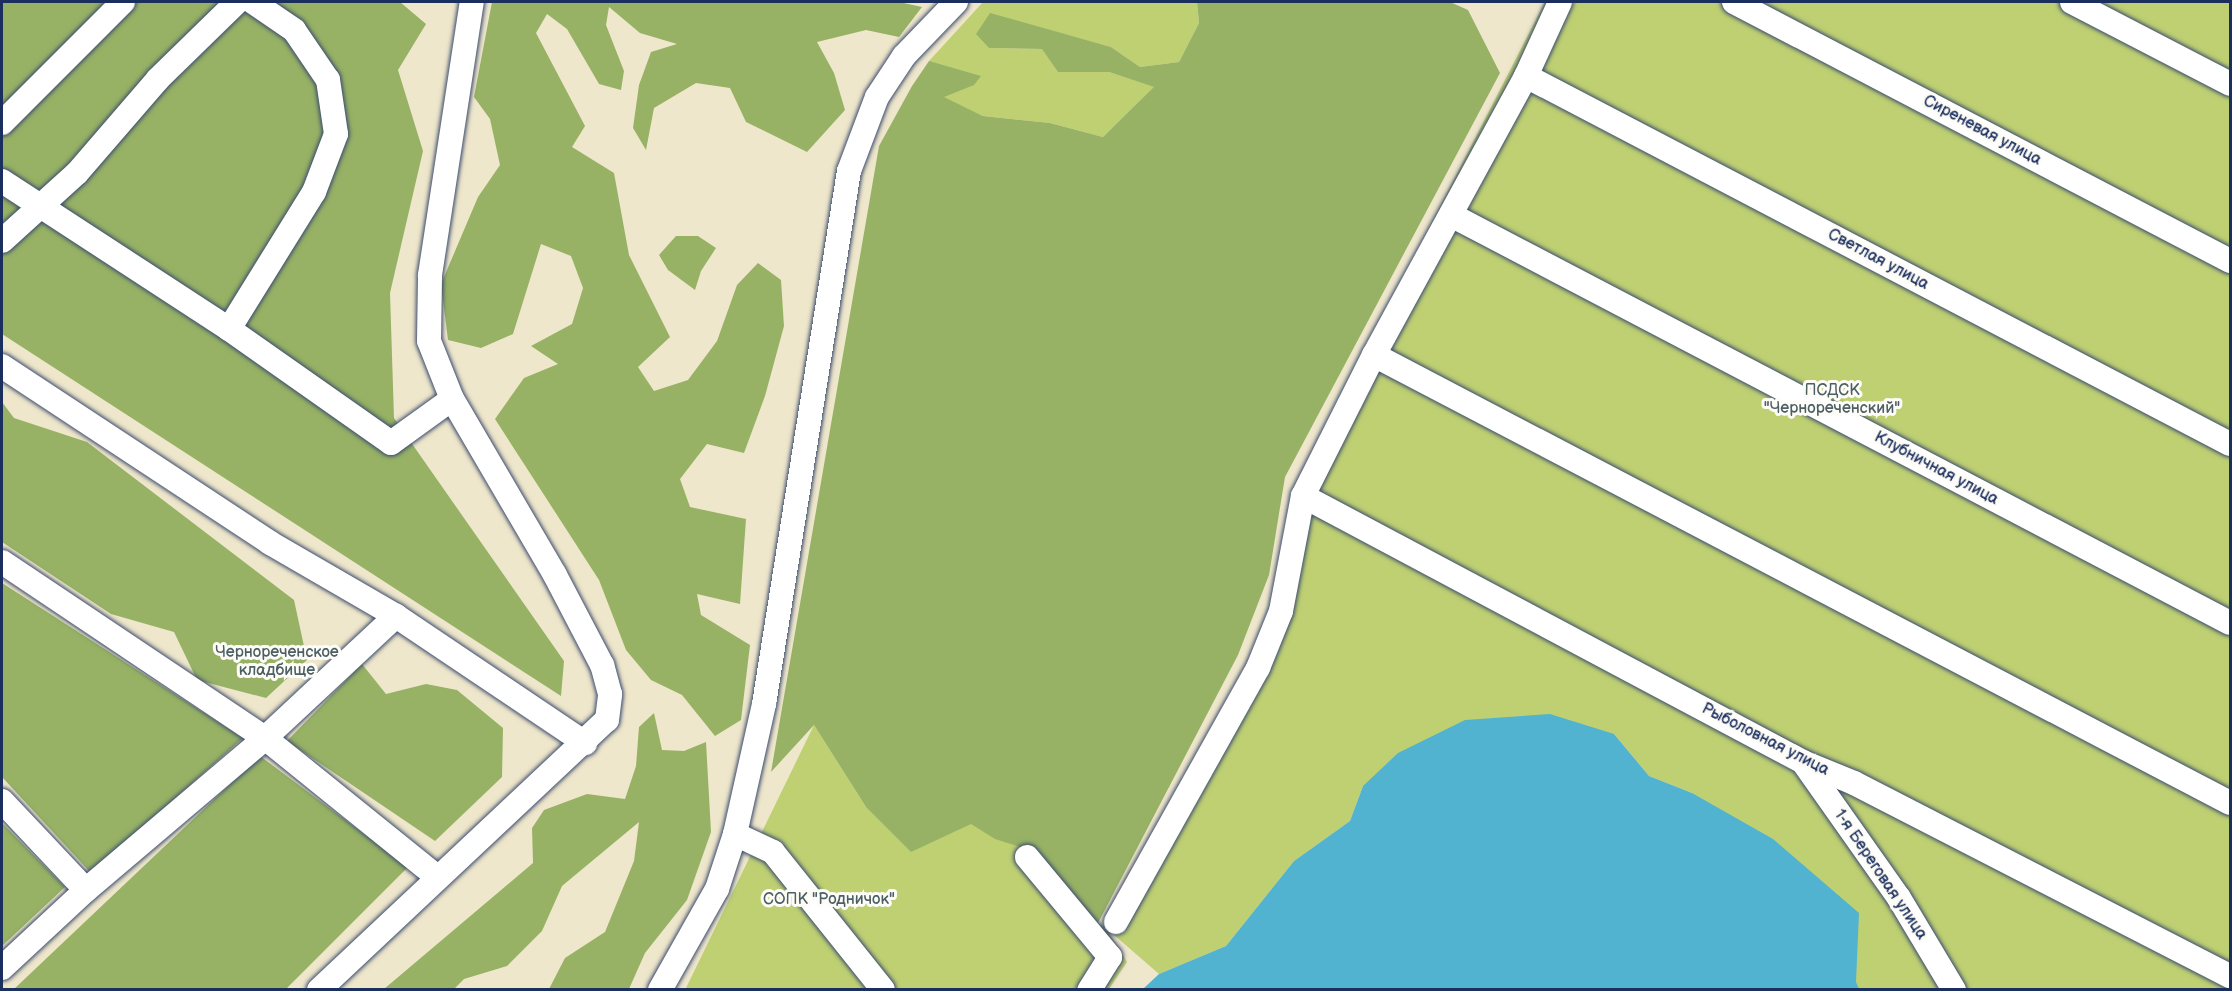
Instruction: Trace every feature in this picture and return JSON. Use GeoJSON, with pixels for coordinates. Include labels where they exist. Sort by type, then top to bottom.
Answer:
{"type":"FeatureCollection","features":[{"type":"Feature","properties":{"kind":"street"},"geometry":{"type":"LineString","coordinates":[[2,123],[123,2]]}},
{"type":"Feature","properties":{"kind":"street"},"geometry":{"type":"LineString","coordinates":[[2,241],[77,173],[158,79],[237,2]]}},
{"type":"Feature","properties":{"kind":"street"},"geometry":{"type":"LineString","coordinates":[[229,329],[314,192],[336,134],[328,80],[294,30],[253,2]]}},
{"type":"Feature","properties":{"kind":"street"},"geometry":{"type":"LineString","coordinates":[[319,990],[436,877],[585,743],[607,720],[610,694],[602,665],[555,575],[452,399],[429,342],[428,309],[472,2]]}},
{"type":"Feature","properties":{"kind":"street"},"geometry":{"type":"LineString","coordinates":[[660,990],[717,889],[735,834],[764,704],[849,171],[878,97],[904,56],[956,2]]}},
{"type":"Feature","properties":{"kind":"street"},"geometry":{"type":"LineString","coordinates":[[1116,922],[1258,668],[1281,611],[1303,496],[1374,355],[1526,76],[1560,2]]}},
{"type":"Feature","properties":{"kind":"street","name":"Сиреневая улица"},"geometry":{"type":"LineString","coordinates":[[1734,2],[2230,261]]}},
{"type":"Feature","properties":{"kind":"street"},"geometry":{"type":"LineString","coordinates":[[2072,2],[2230,84]]}},
{"type":"Feature","properties":{"kind":"street","name":"Светлая улица"},"geometry":{"type":"LineString","coordinates":[[1526,76],[2230,444]]}},
{"type":"Feature","properties":{"kind":"street"},"geometry":{"type":"LineString","coordinates":[[2,181],[39,208],[229,329],[391,443],[452,399]]}},
{"type":"Feature","properties":{"kind":"street","name":"Клубничная улица"},"geometry":{"type":"LineString","coordinates":[[1450,215],[2230,623]]}},
{"type":"Feature","properties":{"kind":"street"},"geometry":{"type":"LineString","coordinates":[[1374,355],[2230,803]]}},
{"type":"Feature","properties":{"kind":"street"},"geometry":{"type":"LineString","coordinates":[[2,366],[270,543],[396,616],[585,743]]}},
{"type":"Feature","properties":{"kind":"street","name":"Рыболовная улица"},"geometry":{"type":"LineString","coordinates":[[1303,496],[1803,762],[1854,783],[2230,976]]}},
{"type":"Feature","properties":{"kind":"street"},"geometry":{"type":"LineString","coordinates":[[2,562],[265,738],[436,877]]}},
{"type":"Feature","properties":{"kind":"street"},"geometry":{"type":"LineString","coordinates":[[2,968],[86,890],[265,738],[396,616]]}},
{"type":"Feature","properties":{"kind":"street","name":"1-я Береговая улица"},"geometry":{"type":"LineString","coordinates":[[1803,762],[1899,898],[1954,990]]}},
{"type":"Feature","properties":{"kind":"street"},"geometry":{"type":"LineString","coordinates":[[2,801],[86,890]]}},
{"type":"Feature","properties":{"kind":"street"},"geometry":{"type":"LineString","coordinates":[[735,834],[773,852],[883,990]]}},
{"type":"Feature","properties":{"kind":"street"},"geometry":{"type":"LineString","coordinates":[[1027,857],[1110,957],[1089,990]]}},
{"type":"Feature","properties":{"kind":"green space"},"geometry":{"type":"Polygon","coordinates":[[[2,2],[400,2],[426,24],[398,70],[423,151],[390,293],[394,418],[564,661],[561,696],[2,334],[2,2]]]}},
{"type":"Feature","properties":{"kind":"green space"},"geometry":{"type":"Polygon","coordinates":[[[492,2],[899,2],[922,7],[899,37],[866,30],[817,42],[834,73],[845,110],[807,152],[746,122],[730,88],[696,83],[654,108],[646,150],[633,128],[639,85],[651,52],[677,44],[640,33],[609,7],[606,25],[624,71],[621,90],[599,84],[567,29],[547,14],[536,33],[585,126],[572,147],[614,173],[629,255],[670,337],[638,367],[654,391],[688,380],[717,341],[737,285],[758,263],[781,280],[784,326],[765,396],[744,453],[707,444],[680,479],[690,507],[746,519],[740,604],[697,594],[701,615],[750,645],[741,720],[715,736],[682,695],[651,680],[626,650],[599,580],[495,419],[524,378],[558,364],[531,346],[572,324],[583,288],[571,256],[541,244],[513,334],[481,348],[448,340],[441,284],[478,197],[500,165],[490,119],[474,97],[492,2]]]}},
{"type":"Feature","properties":{"kind":"green space"},"geometry":{"type":"Polygon","coordinates":[[[983,2],[1197,2],[1199,23],[1179,62],[1140,67],[1111,47],[989,14],[989,48],[1043,49],[1058,72],[1109,72],[1155,87],[1103,137],[1050,123],[983,116],[943,97],[929,61],[983,2]]]}},
{"type":"Feature","properties":{"kind":"green space"},"geometry":{"type":"Polygon","coordinates":[[[1197,2],[1450,2],[1468,10],[1500,73],[1285,477],[1269,575],[1238,655],[1098,923],[1033,851],[995,839],[971,824],[911,852],[866,807],[814,725],[771,772],[879,146],[912,86],[929,61],[981,76],[974,85],[944,97],[983,116],[1050,123],[1103,137],[1154,87],[1109,72],[1058,72],[1042,49],[989,48],[976,34],[990,13],[1111,47],[1140,67],[1179,62],[1199,23],[1197,2]]]}},
{"type":"Feature","properties":{"kind":"green space","name":"ПСДСК \"Чернореченский\""},"geometry":{"type":"Polygon","coordinates":[[[1545,2],[2230,2],[2230,989],[1859,989],[1692,793],[1649,776],[1614,734],[1363,786],[1350,821],[1294,861],[1226,946],[1159,974],[1106,928],[1127,962],[1109,989],[685,990],[814,725],[866,807],[981,793],[1098,923],[1104,926],[1230,700],[1264,629],[1281,570],[1293,493],[1545,2]]]}},
{"type":"Feature","properties":{"kind":"green space"},"geometry":{"type":"Polygon","coordinates":[[[676,236],[698,236],[716,248],[701,271],[695,290],[668,270],[659,255],[676,236]]]}},
{"type":"Feature","properties":{"kind":"green space","name":"Чернореченское кладбище"},"geometry":{"type":"Polygon","coordinates":[[[2,402],[14,418],[87,442],[294,600],[307,660],[266,698],[197,680],[174,632],[111,614],[2,542],[2,402]]]}},
{"type":"Feature","properties":{"kind":"green space"},"geometry":{"type":"Polygon","coordinates":[[[2,583],[243,738],[91,873],[2,777],[2,583]]]}},
{"type":"Feature","properties":{"kind":"green space"},"geometry":{"type":"Polygon","coordinates":[[[362,664],[386,694],[426,684],[457,690],[503,728],[502,777],[435,841],[287,741],[362,664]]]}},
{"type":"Feature","properties":{"kind":"green space"},"geometry":{"type":"Polygon","coordinates":[[[654,713],[662,750],[684,751],[706,742],[711,832],[687,900],[645,953],[629,989],[549,989],[565,958],[605,932],[634,861],[639,822],[562,886],[542,931],[507,966],[464,979],[454,989],[384,989],[533,863],[532,828],[544,810],[587,794],[625,799],[636,766],[639,727],[654,713]]]}},
{"type":"Feature","properties":{"kind":"green space"},"geometry":{"type":"Polygon","coordinates":[[[260,756],[408,867],[286,989],[13,990],[260,756]]]}},
{"type":"Feature","properties":{"kind":"green space"},"geometry":{"type":"Polygon","coordinates":[[[2,823],[65,887],[2,946],[2,823]]]}},
{"type":"Feature","properties":{"kind":"water"},"geometry":{"type":"Polygon","coordinates":[[[1550,714],[1614,734],[1649,776],[1692,793],[1773,839],[1859,913],[1856,982],[1859,989],[1143,989],[1159,974],[1226,946],[1294,861],[1350,821],[1363,786],[1398,753],[1465,720],[1550,714]]]}},
{"type":"Feature","properties":{"kind":"park label","name":"СОПК \"Родничок\""},"geometry":{"type":"Point","coordinates":[829,900]}}]}
